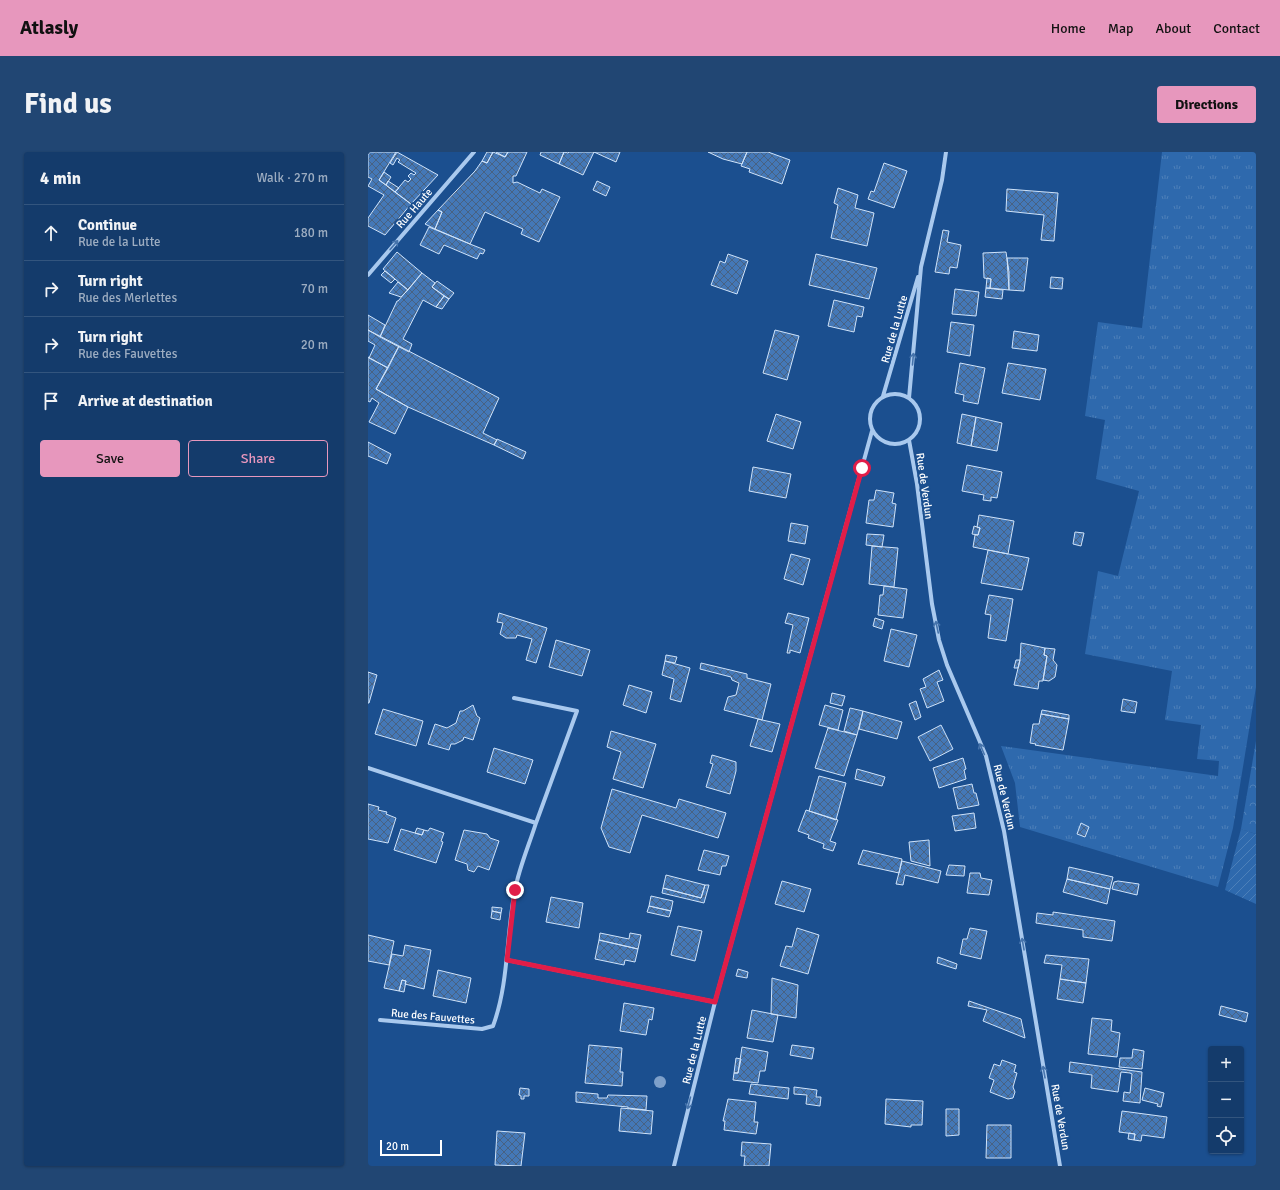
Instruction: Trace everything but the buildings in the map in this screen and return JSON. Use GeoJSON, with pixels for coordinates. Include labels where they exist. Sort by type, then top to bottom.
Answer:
{"type":"FeatureCollection","features":[{"type":"Feature","properties":{"kind":"street","name":"Rue Haute"},"geometry":{"type":"LineString","coordinates":[[368,275],[474,152]]}},
{"type":"Feature","properties":{"kind":"street"},"geometry":{"type":"LineString","coordinates":[[872,431],[870,415],[877,401],[883,396],[897,394],[909,398],[921,267],[942,180],[946,152]]}},
{"type":"Feature","properties":{"kind":"street","name":"Rue de la Lutte"},"geometry":{"type":"LineString","coordinates":[[883,396],[921,267]]}},
{"type":"Feature","properties":{"kind":"street","name":"Rue de Verdun"},"geometry":{"type":"LineString","coordinates":[[872,431],[878,438],[885,442],[902,443],[910,440],[915,434],[920,419],[915,404],[909,398]]}},
{"type":"Feature","properties":{"kind":"street","name":"Rue de la Lutte"},"geometry":{"type":"LineString","coordinates":[[674,1166],[715,1002],[872,431]]}},
{"type":"Feature","properties":{"kind":"street","name":"Rue de Verdun"},"geometry":{"type":"LineString","coordinates":[[910,440],[932,604],[939,640],[947,665],[986,756],[1004,831],[1060,1166]]}},
{"type":"Feature","properties":{"kind":"street","name":"Rue des Fauvettes"},"geometry":{"type":"LineString","coordinates":[[380,1020],[482,1029],[493,1026],[497,1014],[507,960],[515,890],[536,823],[577,712],[514,698]]}},
{"type":"Feature","properties":{"kind":"street"},"geometry":{"type":"LineString","coordinates":[[368,768],[536,823]]}},
{"type":"Feature","properties":{"kind":"street"},"geometry":{"type":"LineString","coordinates":[[507,960],[715,1002]]}},
{"type":"Feature","properties":{"kind":"green space"},"geometry":{"type":"Polygon","coordinates":[[[1162,152],[1256,152],[1256,687],[1233,828],[1218,887],[1020,827],[1015,783],[1001,746],[1218,776],[1219,761],[1197,759],[1201,725],[1165,720],[1172,671],[1085,654],[1098,571],[1118,576],[1139,491],[1096,479],[1105,420],[1085,416],[1098,322],[1142,328],[1162,152]]]}},
{"type":"Feature","properties":{"kind":"green space"},"geometry":{"type":"Polygon","coordinates":[[[1256,741],[1256,834],[1241,829],[1256,741]]]}},
{"type":"Feature","properties":{"kind":"green space"},"geometry":{"type":"Polygon","coordinates":[[[1241,829],[1256,834],[1256,904],[1225,890],[1241,829]]]}},
{"type":"Feature","properties":{"kind":"route"},"geometry":{"type":"LineString","coordinates":[[515,890],[507,960],[715,1002],[862,468]]}}]}
